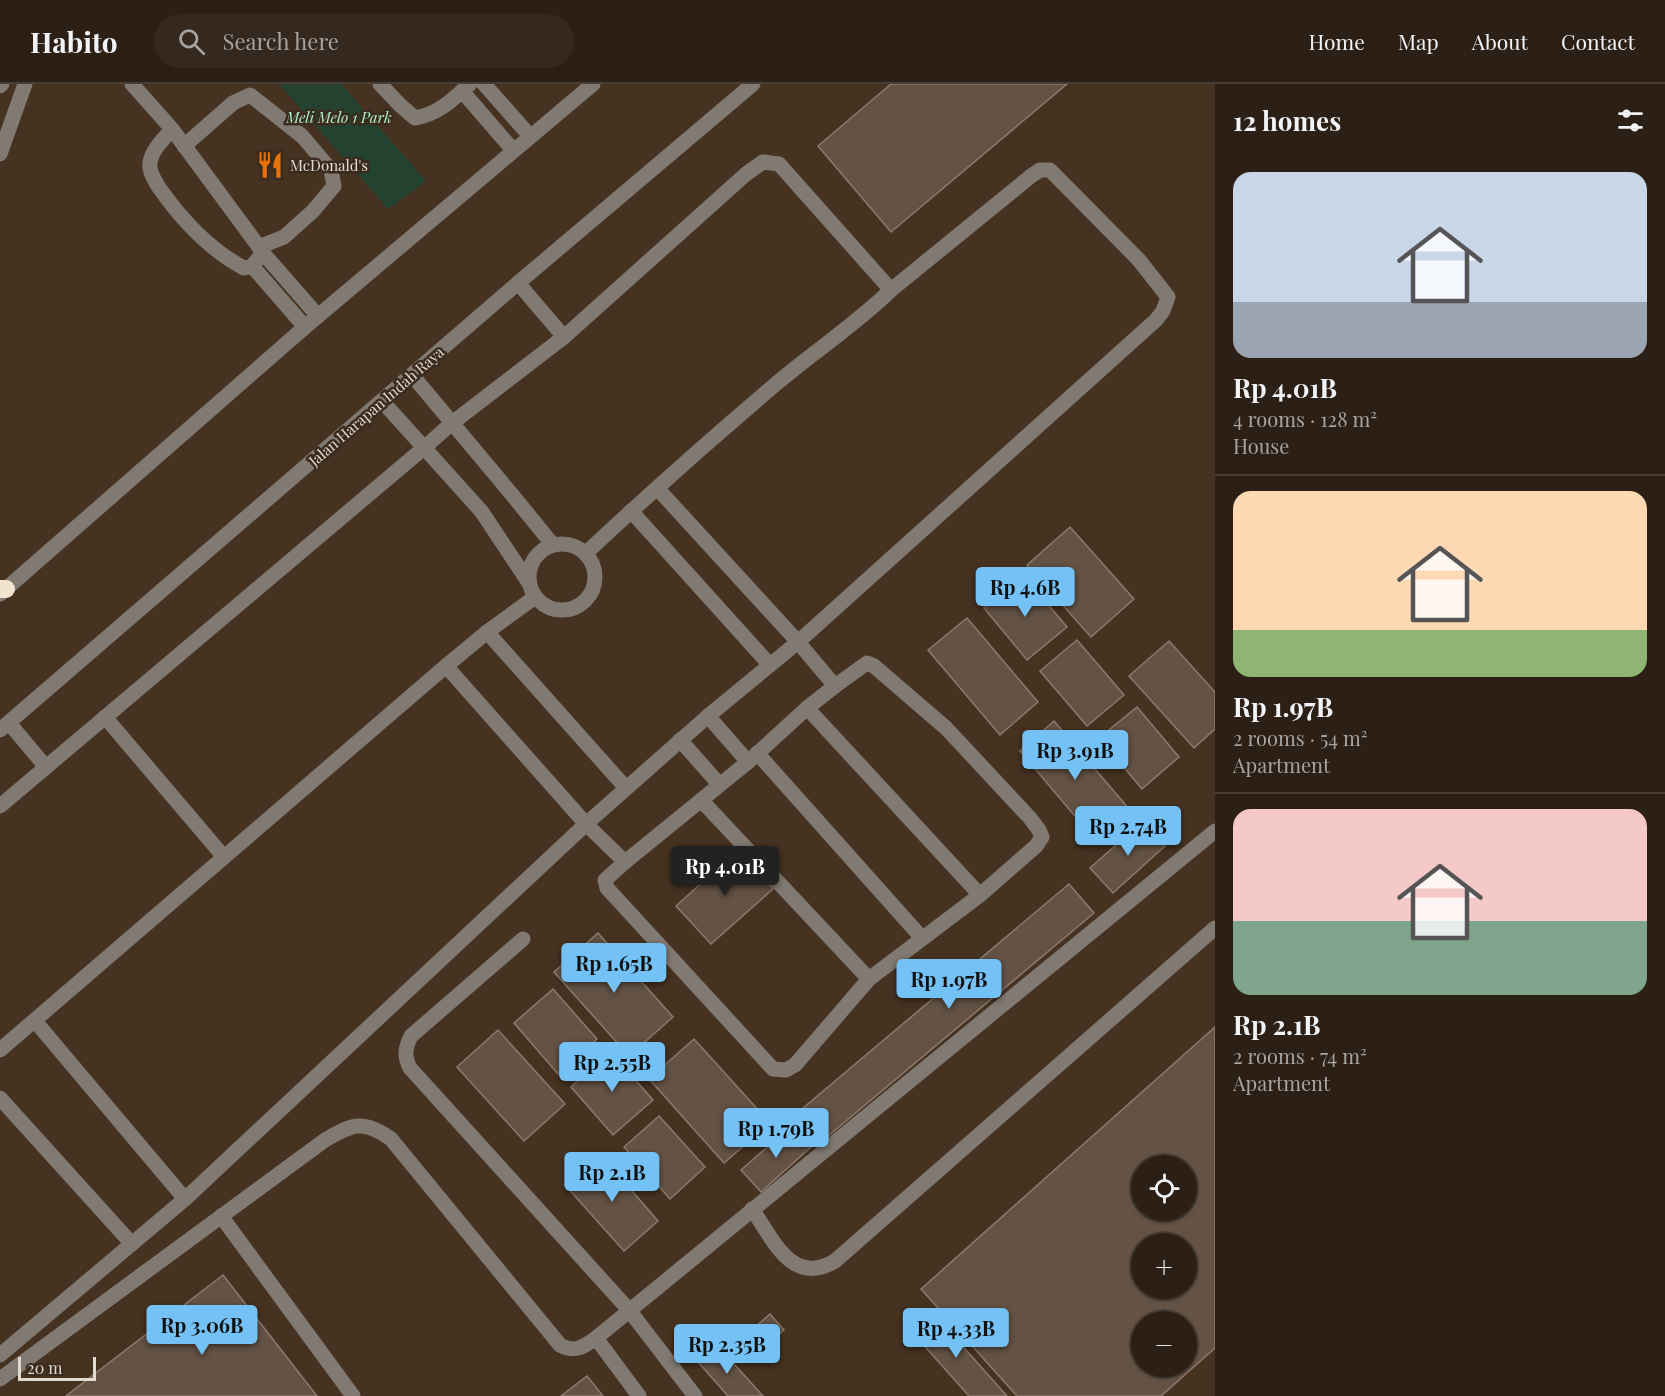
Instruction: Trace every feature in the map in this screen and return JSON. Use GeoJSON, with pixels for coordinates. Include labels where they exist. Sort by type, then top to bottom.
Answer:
{"type":"FeatureCollection","features":[{"type":"Feature","properties":{"kind":"street"},"geometry":{"type":"LineString","coordinates":[[0,154],[25,84]]}},
{"type":"Feature","properties":{"kind":"street"},"geometry":{"type":"LineString","coordinates":[[132,84],[172,129],[261,250],[318,316]]}},
{"type":"Feature","properties":{"kind":"street"},"geometry":{"type":"LineString","coordinates":[[380,84],[400,106],[415,118],[428,116],[442,108],[466,88],[513,150]]}},
{"type":"Feature","properties":{"kind":"street"},"geometry":{"type":"LineString","coordinates":[[484,84],[530,136]]}},
{"type":"Feature","properties":{"kind":"street"},"geometry":{"type":"LineString","coordinates":[[2,591],[305,327],[593,84]]}},
{"type":"Feature","properties":{"kind":"street","name":"Jalan Harapan Indah Raya"},"geometry":{"type":"LineString","coordinates":[[4,727],[518,283],[753,84]]}},
{"type":"Feature","properties":{"kind":"street"},"geometry":{"type":"LineString","coordinates":[[172,129],[156,147],[149,166],[152,176],[177,213],[201,237],[244,268],[252,266],[261,250],[284,237],[313,211],[334,186],[331,170],[302,136],[249,95],[232,103],[184,146]]}},
{"type":"Feature","properties":{"kind":"street"},"geometry":{"type":"LineString","coordinates":[[0,806],[452,423],[564,337],[746,174],[763,162],[779,164],[891,290]]}},
{"type":"Feature","properties":{"kind":"street"},"geometry":{"type":"LineString","coordinates":[[0,1355],[185,1199],[586,824],[680,740],[798,642],[1156,320],[1163,311],[1168,297],[1139,260],[1050,171],[1040,170],[778,382],[631,511],[586,554]]}},
{"type":"Feature","properties":{"kind":"street"},"geometry":{"type":"LineString","coordinates":[[252,266],[305,327]]}},
{"type":"Feature","properties":{"kind":"street"},"geometry":{"type":"LineString","coordinates":[[518,283],[564,337]]}},
{"type":"Feature","properties":{"kind":"street"},"geometry":{"type":"LineString","coordinates":[[412,375],[553,545]]}},
{"type":"Feature","properties":{"kind":"street"},"geometry":{"type":"LineString","coordinates":[[382,401],[426,447],[482,512],[532,590],[545,606],[558,611],[572,610],[584,603],[593,592],[596,579],[593,565],[586,554],[570,545],[553,545],[542,551],[534,560],[530,571],[532,590]]}},
{"type":"Feature","properties":{"kind":"street"},"geometry":{"type":"LineString","coordinates":[[657,488],[798,642],[835,686]]}},
{"type":"Feature","properties":{"kind":"street"},"geometry":{"type":"LineString","coordinates":[[631,511],[769,664]]}},
{"type":"Feature","properties":{"kind":"street"},"geometry":{"type":"LineString","coordinates":[[0,1050],[487,632],[532,590]]}},
{"type":"Feature","properties":{"kind":"street"},"geometry":{"type":"LineString","coordinates":[[487,632],[626,788]]}},
{"type":"Feature","properties":{"kind":"street"},"geometry":{"type":"LineString","coordinates":[[867,663],[874,666],[946,728],[1030,818],[1040,830],[1042,837],[1036,846],[980,895],[869,979],[795,1065],[786,1070],[773,1069],[607,888],[605,880],[835,686],[861,666],[867,663]]}},
{"type":"Feature","properties":{"kind":"street"},"geometry":{"type":"LineString","coordinates":[[446,666],[586,824],[625,862]]}},
{"type":"Feature","properties":{"kind":"street"},"geometry":{"type":"LineString","coordinates":[[807,708],[980,895]]}},
{"type":"Feature","properties":{"kind":"street"},"geometry":{"type":"LineString","coordinates":[[708,716],[752,758],[922,938]]}},
{"type":"Feature","properties":{"kind":"street"},"geometry":{"type":"LineString","coordinates":[[105,717],[224,857]]}},
{"type":"Feature","properties":{"kind":"street"},"geometry":{"type":"LineString","coordinates":[[4,727],[46,767]]}},
{"type":"Feature","properties":{"kind":"street"},"geometry":{"type":"LineString","coordinates":[[680,740],[719,784]]}},
{"type":"Feature","properties":{"kind":"street"},"geometry":{"type":"LineString","coordinates":[[701,800],[869,979]]}},
{"type":"Feature","properties":{"kind":"street"},"geometry":{"type":"LineString","coordinates":[[0,1379],[325,1140],[359,1125],[370,1126],[391,1139],[560,1345],[573,1350],[588,1344],[1215,831]]}},
{"type":"Feature","properties":{"kind":"street"},"geometry":{"type":"LineString","coordinates":[[752,1209],[785,1257],[797,1266],[812,1270],[826,1267],[1215,928]]}},
{"type":"Feature","properties":{"kind":"street"},"geometry":{"type":"LineString","coordinates":[[523,939],[411,1036],[405,1053],[406,1061],[629,1310],[695,1396]]}},
{"type":"Feature","properties":{"kind":"street"},"geometry":{"type":"LineString","coordinates":[[35,1021],[185,1199]]}},
{"type":"Feature","properties":{"kind":"street"},"geometry":{"type":"LineString","coordinates":[[0,1098],[132,1244]]}},
{"type":"Feature","properties":{"kind":"street"},"geometry":{"type":"LineString","coordinates":[[221,1216],[353,1396]]}},
{"type":"Feature","properties":{"kind":"street"},"geometry":{"type":"LineString","coordinates":[[596,1338],[639,1396]]}},
{"type":"Feature","properties":{"kind":"shaded area"},"geometry":{"type":"Polygon","coordinates":[[[0,84],[1215,84],[1215,1396],[0,1396],[0,84]]]}},
{"type":"Feature","properties":{"kind":"green space","name":"Meli Melo 1 Park"},"geometry":{"type":"Polygon","coordinates":[[[279,84],[341,84],[426,181],[388,209],[279,84]]]}},
{"type":"Feature","properties":{"kind":"building"},"geometry":{"type":"Polygon","coordinates":[[[891,84],[1067,84],[891,232],[818,146],[891,84]]]}},
{"type":"Feature","properties":{"kind":"building"},"geometry":{"type":"Polygon","coordinates":[[[1070,527],[1134,599],[1091,637],[1027,565],[1070,527]]]}},
{"type":"Feature","properties":{"kind":"building"},"geometry":{"type":"Polygon","coordinates":[[[1023,575],[1067,627],[1027,660],[984,608],[1023,575]]]}},
{"type":"Feature","properties":{"kind":"building"},"geometry":{"type":"Polygon","coordinates":[[[967,618],[1038,702],[1000,735],[928,650],[967,618]]]}},
{"type":"Feature","properties":{"kind":"building"},"geometry":{"type":"Polygon","coordinates":[[[1077,640],[1124,695],[1087,726],[1040,671],[1077,640]]]}},
{"type":"Feature","properties":{"kind":"building"},"geometry":{"type":"Polygon","coordinates":[[[1169,641],[1215,692],[1215,729],[1194,748],[1129,676],[1169,641]]]}},
{"type":"Feature","properties":{"kind":"building"},"geometry":{"type":"Polygon","coordinates":[[[1137,707],[1179,757],[1142,789],[1099,738],[1137,707]]]}},
{"type":"Feature","properties":{"kind":"building"},"geometry":{"type":"Polygon","coordinates":[[[1054,721],[1130,810],[1095,840],[1020,751],[1054,721]]]}},
{"type":"Feature","properties":{"kind":"building"},"geometry":{"type":"Polygon","coordinates":[[[1143,821],[1165,846],[1113,893],[1090,868],[1143,821]]]}},
{"type":"Feature","properties":{"kind":"building"},"geometry":{"type":"Polygon","coordinates":[[[738,850],[773,889],[711,944],[676,906],[738,850]]]}},
{"type":"Feature","properties":{"kind":"building"},"geometry":{"type":"Polygon","coordinates":[[[1069,884],[1094,913],[827,1137],[803,1108],[1069,884]]]}},
{"type":"Feature","properties":{"kind":"building"},"geometry":{"type":"Polygon","coordinates":[[[598,933],[673,1017],[629,1056],[554,972],[598,933]]]}},
{"type":"Feature","properties":{"kind":"building"},"geometry":{"type":"Polygon","coordinates":[[[553,989],[597,1039],[558,1074],[514,1023],[553,989]]]}},
{"type":"Feature","properties":{"kind":"building"},"geometry":{"type":"Polygon","coordinates":[[[1215,1027],[1215,1348],[1197,1364],[1197,1311],[1131,1311],[1131,1377],[1182,1377],[1161,1396],[1017,1396],[921,1289],[1215,1027]]]}},
{"type":"Feature","properties":{"kind":"building"},"geometry":{"type":"Polygon","coordinates":[[[498,1030],[565,1104],[524,1141],[457,1067],[498,1030]]]}},
{"type":"Feature","properties":{"kind":"building"},"geometry":{"type":"Polygon","coordinates":[[[694,1039],[770,1123],[724,1163],[649,1079],[694,1039]]]}},
{"type":"Feature","properties":{"kind":"building"},"geometry":{"type":"Polygon","coordinates":[[[610,1051],[653,1100],[613,1135],[571,1087],[610,1051]]]}},
{"type":"Feature","properties":{"kind":"building"},"geometry":{"type":"Polygon","coordinates":[[[659,1116],[705,1167],[670,1199],[624,1147],[659,1116]]]}},
{"type":"Feature","properties":{"kind":"building"},"geometry":{"type":"Polygon","coordinates":[[[791,1126],[811,1147],[761,1192],[741,1170],[791,1126]]]}},
{"type":"Feature","properties":{"kind":"building"},"geometry":{"type":"Polygon","coordinates":[[[600,1154],[658,1221],[624,1251],[565,1185],[600,1154]]]}},
{"type":"Feature","properties":{"kind":"building"},"geometry":{"type":"Polygon","coordinates":[[[223,1275],[317,1396],[66,1396],[223,1275]]]}},
{"type":"Feature","properties":{"kind":"building"},"geometry":{"type":"Polygon","coordinates":[[[933,1313],[1007,1396],[969,1396],[912,1332],[933,1313]]]}},
{"type":"Feature","properties":{"kind":"building"},"geometry":{"type":"Polygon","coordinates":[[[770,1314],[784,1330],[758,1352],[744,1337],[770,1314]]]}},
{"type":"Feature","properties":{"kind":"building"},"geometry":{"type":"Polygon","coordinates":[[[717,1345],[763,1396],[728,1396],[698,1362],[717,1345]]]}},
{"type":"Feature","properties":{"kind":"building"},"geometry":{"type":"Polygon","coordinates":[[[587,1376],[603,1396],[561,1396],[587,1376]]]}},
{"type":"Feature","properties":{"kind":"place","name":"McDonald's"},"geometry":{"type":"Point","coordinates":[270,165]}}]}
